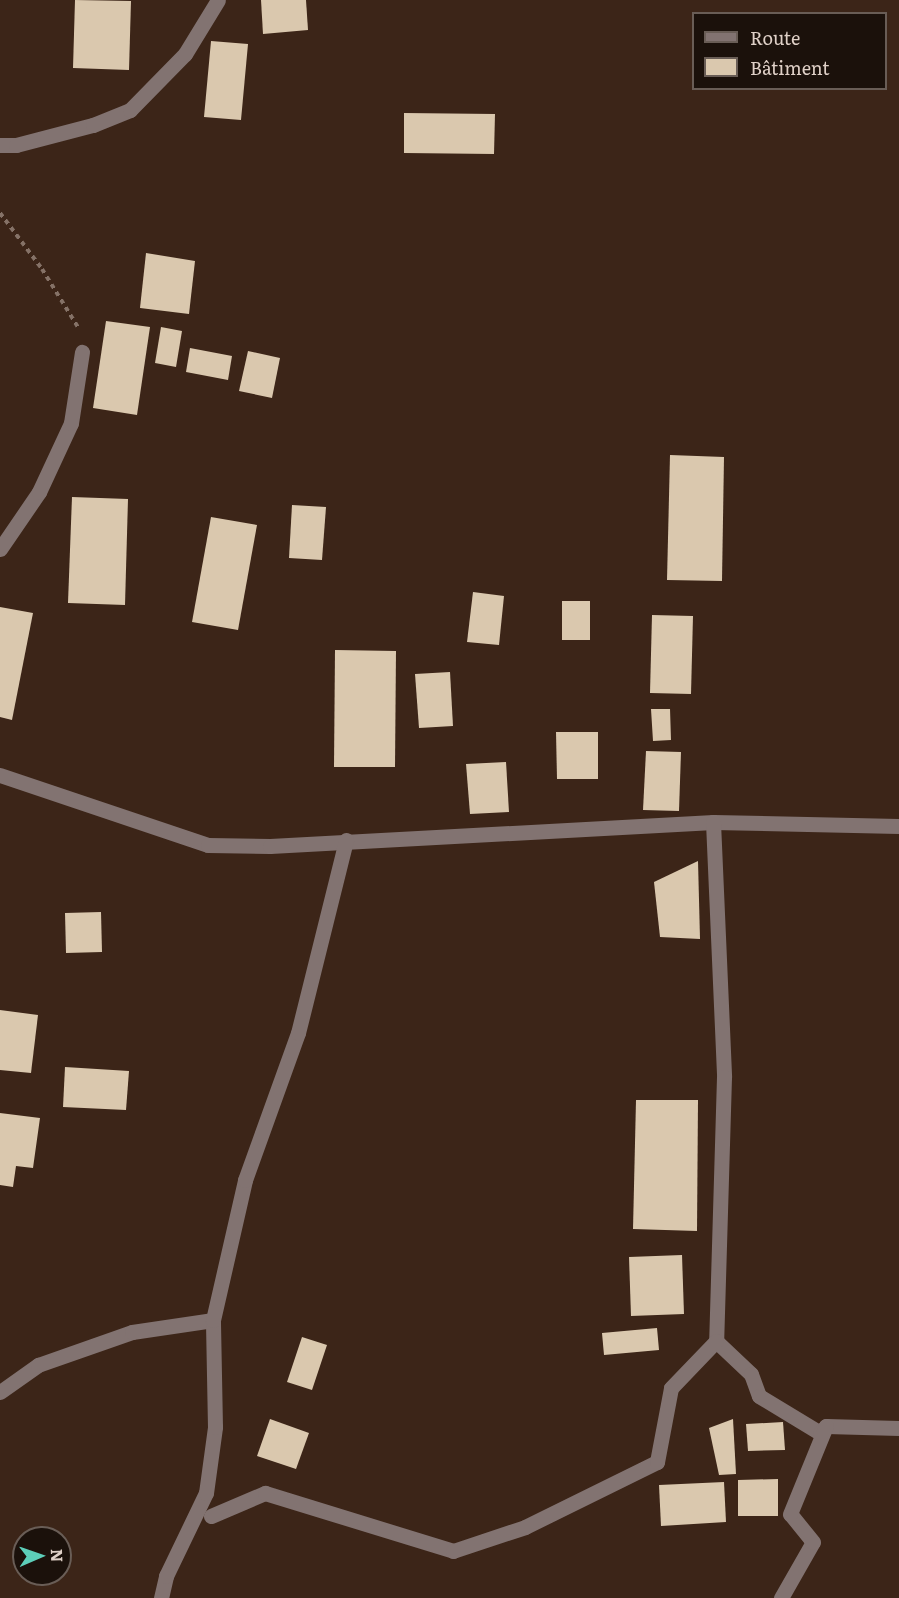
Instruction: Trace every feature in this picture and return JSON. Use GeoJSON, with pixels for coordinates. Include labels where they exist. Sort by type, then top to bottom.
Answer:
{"type":"FeatureCollection","features":[{"type":"Feature","properties":{"kind":"street"},"geometry":{"type":"LineString","coordinates":[[0,145],[16,145],[93,125],[130,110],[185,54],[218,0]]}},
{"type":"Feature","properties":{"kind":"street"},"geometry":{"type":"LineString","coordinates":[[0,549],[39,492],[71,423],[82,352]]}},
{"type":"Feature","properties":{"kind":"street"},"geometry":{"type":"LineString","coordinates":[[0,775],[208,845],[270,846],[346,840],[713,822],[899,825]]}},
{"type":"Feature","properties":{"kind":"street"},"geometry":{"type":"LineString","coordinates":[[211,1516],[265,1493],[453,1551],[525,1527],[657,1462],[671,1388],[716,1341],[724,1077],[713,822]]}},
{"type":"Feature","properties":{"kind":"street"},"geometry":{"type":"LineString","coordinates":[[160,1598],[166,1576],[206,1493],[215,1427],[213,1320],[245,1180],[298,1033],[346,840]]}},
{"type":"Feature","properties":{"kind":"street"},"geometry":{"type":"LineString","coordinates":[[0,1392],[38,1365],[132,1332],[213,1320]]}},
{"type":"Feature","properties":{"kind":"street"},"geometry":{"type":"LineString","coordinates":[[716,1341],[751,1374],[759,1396],[820,1433],[826,1426]]}},
{"type":"Feature","properties":{"kind":"street"},"geometry":{"type":"LineString","coordinates":[[826,1426],[899,1428]]}},
{"type":"Feature","properties":{"kind":"street"},"geometry":{"type":"LineString","coordinates":[[781,1598],[813,1542],[790,1514],[826,1426]]}},
{"type":"Feature","properties":{"kind":"path"},"geometry":{"type":"LineString","coordinates":[[0,213],[42,269],[79,329],[82,352]]}},
{"type":"Feature","properties":{"kind":"building"},"geometry":{"type":"Polygon","coordinates":[[[75,0],[131,1],[129,70],[73,68],[75,0]]]}},
{"type":"Feature","properties":{"kind":"building"},"geometry":{"type":"Polygon","coordinates":[[[261,0],[306,0],[308,30],[263,34],[261,0]]]}},
{"type":"Feature","properties":{"kind":"building"},"geometry":{"type":"Polygon","coordinates":[[[211,41],[248,44],[241,120],[204,117],[211,41]]]}},
{"type":"Feature","properties":{"kind":"building"},"geometry":{"type":"Polygon","coordinates":[[[404,113],[495,114],[494,154],[404,153],[404,113]]]}},
{"type":"Feature","properties":{"kind":"building"},"geometry":{"type":"Polygon","coordinates":[[[146,253],[195,261],[189,314],[140,308],[146,253]]]}},
{"type":"Feature","properties":{"kind":"building"},"geometry":{"type":"Polygon","coordinates":[[[106,321],[150,327],[137,415],[93,408],[106,321]]]}},
{"type":"Feature","properties":{"kind":"building"},"geometry":{"type":"Polygon","coordinates":[[[161,327],[182,331],[176,367],[155,363],[161,327]]]}},
{"type":"Feature","properties":{"kind":"building"},"geometry":{"type":"Polygon","coordinates":[[[190,348],[232,356],[228,380],[186,372],[190,348]]]}},
{"type":"Feature","properties":{"kind":"building"},"geometry":{"type":"Polygon","coordinates":[[[248,351],[280,358],[272,398],[239,391],[248,351]]]}},
{"type":"Feature","properties":{"kind":"building"},"geometry":{"type":"Polygon","coordinates":[[[670,455],[724,457],[722,581],[667,580],[670,455]]]}},
{"type":"Feature","properties":{"kind":"building"},"geometry":{"type":"Polygon","coordinates":[[[72,497],[128,499],[125,605],[68,603],[72,497]]]}},
{"type":"Feature","properties":{"kind":"building"},"geometry":{"type":"Polygon","coordinates":[[[292,505],[326,507],[322,560],[289,558],[292,505]]]}},
{"type":"Feature","properties":{"kind":"building"},"geometry":{"type":"Polygon","coordinates":[[[211,517],[257,525],[238,630],[192,622],[211,517]]]}},
{"type":"Feature","properties":{"kind":"building"},"geometry":{"type":"Polygon","coordinates":[[[473,592],[504,596],[499,645],[467,642],[473,592]]]}},
{"type":"Feature","properties":{"kind":"building"},"geometry":{"type":"Polygon","coordinates":[[[562,601],[590,601],[590,640],[562,640],[562,601]]]}},
{"type":"Feature","properties":{"kind":"building"},"geometry":{"type":"Polygon","coordinates":[[[0,607],[33,613],[12,720],[0,717],[0,607]]]}},
{"type":"Feature","properties":{"kind":"building"},"geometry":{"type":"Polygon","coordinates":[[[652,615],[693,616],[691,694],[650,693],[652,615]]]}},
{"type":"Feature","properties":{"kind":"building"},"geometry":{"type":"Polygon","coordinates":[[[335,650],[396,651],[395,767],[334,767],[335,650]]]}},
{"type":"Feature","properties":{"kind":"building"},"geometry":{"type":"Polygon","coordinates":[[[450,672],[453,726],[419,728],[415,674],[450,672]]]}},
{"type":"Feature","properties":{"kind":"building"},"geometry":{"type":"Polygon","coordinates":[[[651,709],[670,709],[671,740],[653,741],[651,709]]]}},
{"type":"Feature","properties":{"kind":"building"},"geometry":{"type":"Polygon","coordinates":[[[556,732],[598,732],[598,779],[557,779],[556,732]]]}},
{"type":"Feature","properties":{"kind":"building"},"geometry":{"type":"Polygon","coordinates":[[[646,751],[681,752],[679,811],[643,810],[646,751]]]}},
{"type":"Feature","properties":{"kind":"building"},"geometry":{"type":"Polygon","coordinates":[[[506,762],[509,812],[470,814],[466,764],[506,762]]]}},
{"type":"Feature","properties":{"kind":"building"},"geometry":{"type":"Polygon","coordinates":[[[698,861],[700,939],[660,937],[654,882],[698,861]]]}},
{"type":"Feature","properties":{"kind":"building"},"geometry":{"type":"Polygon","coordinates":[[[101,912],[102,952],[66,953],[65,913],[101,912]]]}},
{"type":"Feature","properties":{"kind":"building"},"geometry":{"type":"Polygon","coordinates":[[[0,1010],[38,1015],[31,1073],[0,1070],[0,1010]]]}},
{"type":"Feature","properties":{"kind":"building"},"geometry":{"type":"Polygon","coordinates":[[[65,1067],[129,1071],[126,1110],[63,1107],[65,1067]]]}},
{"type":"Feature","properties":{"kind":"building"},"geometry":{"type":"Polygon","coordinates":[[[636,1100],[698,1100],[697,1231],[633,1229],[636,1100]]]}},
{"type":"Feature","properties":{"kind":"building"},"geometry":{"type":"Polygon","coordinates":[[[0,1113],[40,1118],[33,1168],[16,1166],[13,1187],[0,1185],[0,1113]]]}},
{"type":"Feature","properties":{"kind":"building"},"geometry":{"type":"Polygon","coordinates":[[[682,1255],[684,1314],[631,1316],[629,1257],[682,1255]]]}},
{"type":"Feature","properties":{"kind":"building"},"geometry":{"type":"Polygon","coordinates":[[[657,1328],[659,1350],[604,1355],[602,1333],[657,1328]]]}},
{"type":"Feature","properties":{"kind":"building"},"geometry":{"type":"Polygon","coordinates":[[[302,1337],[327,1345],[312,1390],[287,1382],[302,1337]]]}},
{"type":"Feature","properties":{"kind":"building"},"geometry":{"type":"Polygon","coordinates":[[[270,1419],[309,1433],[296,1469],[257,1456],[270,1419]]]}},
{"type":"Feature","properties":{"kind":"building"},"geometry":{"type":"Polygon","coordinates":[[[733,1419],[736,1474],[719,1475],[709,1428],[733,1419]]]}},
{"type":"Feature","properties":{"kind":"building"},"geometry":{"type":"Polygon","coordinates":[[[783,1422],[785,1450],[748,1451],[746,1424],[783,1422]]]}},
{"type":"Feature","properties":{"kind":"building"},"geometry":{"type":"Polygon","coordinates":[[[778,1479],[778,1516],[738,1516],[738,1480],[778,1479]]]}},
{"type":"Feature","properties":{"kind":"building"},"geometry":{"type":"Polygon","coordinates":[[[724,1482],[726,1522],[661,1526],[659,1485],[724,1482]]]}}]}
